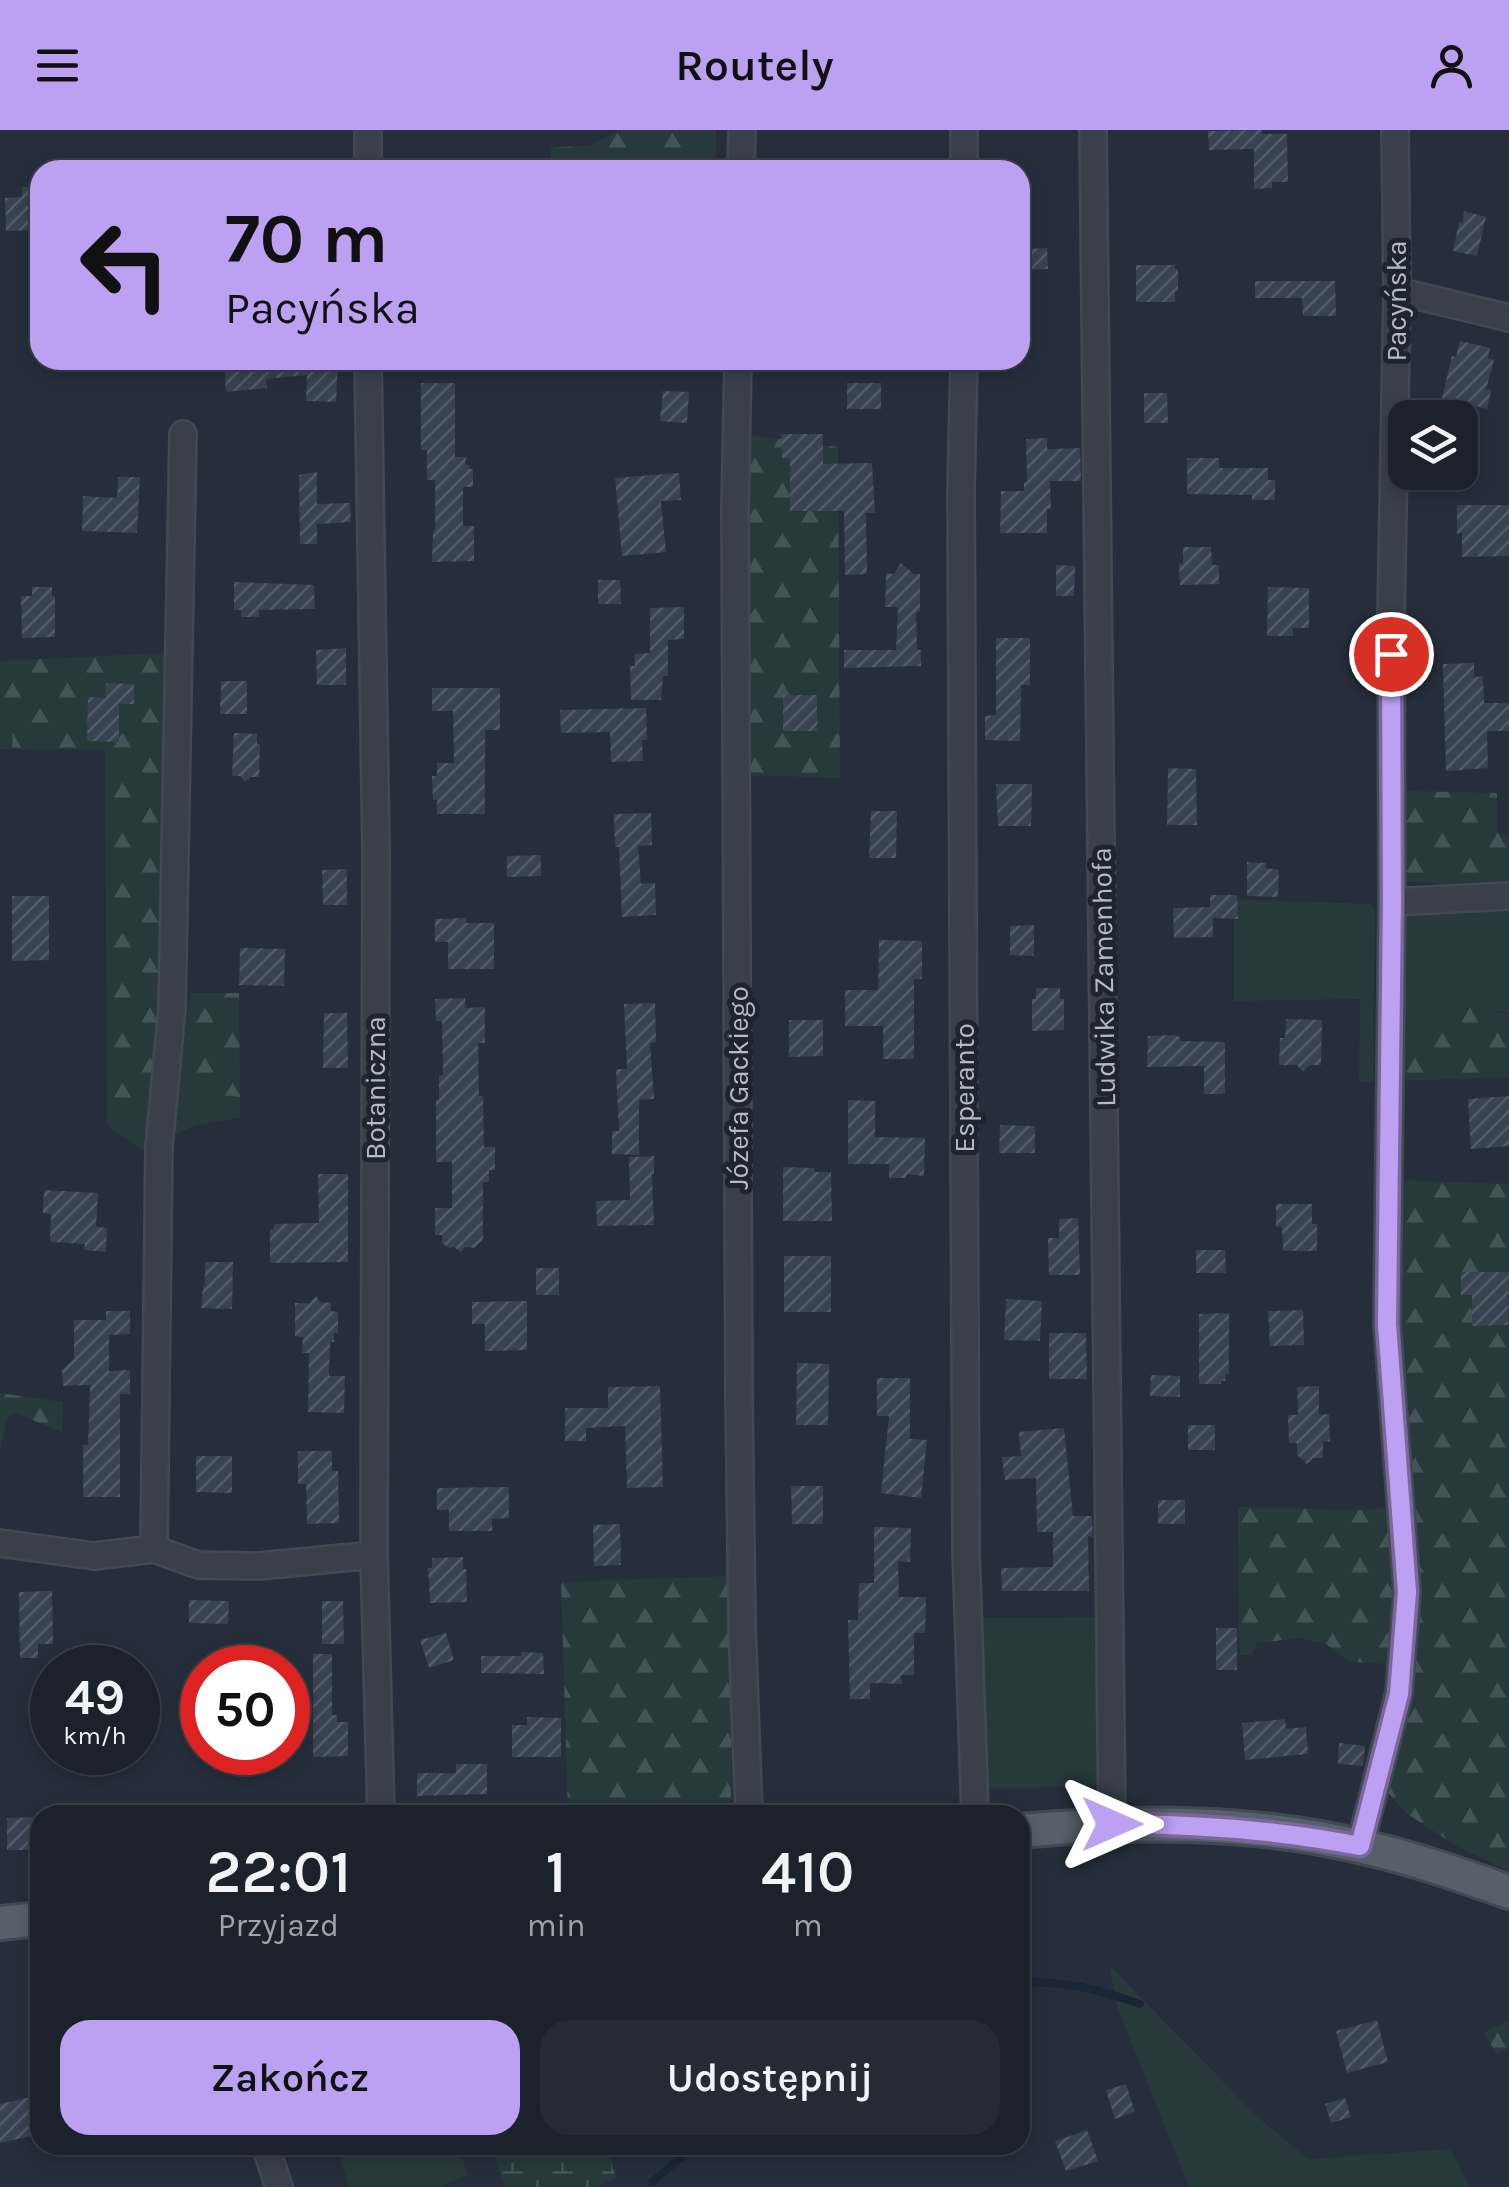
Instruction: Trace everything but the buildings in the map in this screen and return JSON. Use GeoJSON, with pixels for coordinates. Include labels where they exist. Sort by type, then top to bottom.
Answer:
{"type":"FeatureCollection","features":[{"type":"Feature","properties":{"kind":"main road"},"geometry":{"type":"LineString","coordinates":[[1030,1830],[1112,1824],[1188,1825],[1302,1835],[1360,1846],[1509,1892]]}},
{"type":"Feature","properties":{"kind":"main road"},"geometry":{"type":"LineString","coordinates":[[0,1923],[30,1921]]}},
{"type":"Feature","properties":{"kind":"street"},"geometry":{"type":"LineString","coordinates":[[368,130],[368,160]]}},
{"type":"Feature","properties":{"kind":"street"},"geometry":{"type":"LineString","coordinates":[[741,160],[742,130]]}},
{"type":"Feature","properties":{"kind":"street"},"geometry":{"type":"LineString","coordinates":[[964,130],[964,160]]}},
{"type":"Feature","properties":{"kind":"street","name":"Ludwika Zamenhofa"},"geometry":{"type":"LineString","coordinates":[[1093,130],[1112,1824]]}},
{"type":"Feature","properties":{"kind":"street","name":"Pacyńska"},"geometry":{"type":"LineString","coordinates":[[1360,1846],[1399,1694],[1407,1592],[1387,1324],[1397,291],[1395,130]]}},
{"type":"Feature","properties":{"kind":"street"},"geometry":{"type":"LineString","coordinates":[[1397,291],[1509,318]]}},
{"type":"Feature","properties":{"kind":"street","name":"Botaniczna"},"geometry":{"type":"LineString","coordinates":[[368,370],[376,851],[374,1555],[381,1805]]}},
{"type":"Feature","properties":{"kind":"street","name":"Józefa Gackiego"},"geometry":{"type":"LineString","coordinates":[[738,370],[739,1399],[748,1805]]}},
{"type":"Feature","properties":{"kind":"street","name":"Esperanto"},"geometry":{"type":"LineString","coordinates":[[964,370],[961,530],[966,1552],[975,1805]]}},
{"type":"Feature","properties":{"kind":"street"},"geometry":{"type":"LineString","coordinates":[[154,1549],[159,1147],[172,1009],[183,434]]}},
{"type":"Feature","properties":{"kind":"street"},"geometry":{"type":"LineString","coordinates":[[1392,902],[1509,896]]}},
{"type":"Feature","properties":{"kind":"street"},"geometry":{"type":"LineString","coordinates":[[0,1543],[94,1556],[154,1549],[198,1565],[260,1566],[374,1555]]}},
{"type":"Feature","properties":{"kind":"street"},"geometry":{"type":"LineString","coordinates":[[269,2155],[279,2187]]}},
{"type":"Feature","properties":{"kind":"green space"},"geometry":{"type":"Polygon","coordinates":[[[618,130],[716,130],[717,160],[551,160],[551,148],[591,145],[618,130]]]}},
{"type":"Feature","properties":{"kind":"green space"},"geometry":{"type":"Polygon","coordinates":[[[745,434],[838,447],[840,778],[745,775],[745,434]]]}},
{"type":"Feature","properties":{"kind":"green space"},"geometry":{"type":"Polygon","coordinates":[[[165,653],[166,965],[155,1097],[141,1123],[107,1125],[105,750],[12,749],[11,725],[0,704],[0,661],[165,653]]]}},
{"type":"Feature","properties":{"kind":"green space"},"geometry":{"type":"Polygon","coordinates":[[[0,704],[11,725],[12,749],[0,749],[0,704]]]}},
{"type":"Feature","properties":{"kind":"green space"},"geometry":{"type":"Polygon","coordinates":[[[1405,791],[1497,793],[1497,832],[1509,834],[1509,882],[1405,882],[1405,791]]]}},
{"type":"Feature","properties":{"kind":"green space"},"geometry":{"type":"Polygon","coordinates":[[[1234,899],[1371,904],[1375,910],[1373,1081],[1359,1082],[1360,999],[1234,1001],[1234,899]]]}},
{"type":"Feature","properties":{"kind":"green space"},"geometry":{"type":"Polygon","coordinates":[[[1509,903],[1509,1015],[1446,1008],[1430,1029],[1401,1049],[1399,917],[1433,907],[1509,903]]]}},
{"type":"Feature","properties":{"kind":"green space"},"geometry":{"type":"Polygon","coordinates":[[[190,993],[192,1075],[219,1095],[240,1097],[240,1118],[197,1125],[176,1134],[168,1132],[190,993]]]}},
{"type":"Feature","properties":{"kind":"green space"},"geometry":{"type":"Polygon","coordinates":[[[190,993],[239,993],[240,1097],[219,1095],[192,1076],[190,993]]]}},
{"type":"Feature","properties":{"kind":"green space"},"geometry":{"type":"Polygon","coordinates":[[[1470,1006],[1509,1015],[1509,1077],[1396,1081],[1401,1049],[1430,1029],[1445,1008],[1470,1006]]]}},
{"type":"Feature","properties":{"kind":"green space"},"geometry":{"type":"Polygon","coordinates":[[[155,1097],[150,1156],[107,1125],[141,1123],[155,1097]]]}},
{"type":"Feature","properties":{"kind":"green space"},"geometry":{"type":"Polygon","coordinates":[[[1397,1180],[1509,1184],[1509,1871],[1458,1847],[1406,1813],[1383,1787],[1406,1718],[1413,1665],[1349,1662],[1326,1644],[1301,1638],[1257,1643],[1252,1655],[1239,1655],[1238,1507],[1362,1510],[1413,1504],[1397,1326],[1397,1180]]]}},
{"type":"Feature","properties":{"kind":"green space"},"geometry":{"type":"Polygon","coordinates":[[[0,1393],[63,1402],[62,1432],[15,1413],[7,1418],[0,1451],[0,1393]]]}},
{"type":"Feature","properties":{"kind":"green space"},"geometry":{"type":"Polygon","coordinates":[[[732,1576],[728,1805],[568,1805],[561,1582],[732,1576]]]}},
{"type":"Feature","properties":{"kind":"green space"},"geometry":{"type":"Polygon","coordinates":[[[1100,1617],[1100,1786],[982,1789],[982,1618],[1100,1617]]]}},
{"type":"Feature","properties":{"kind":"green space"},"geometry":{"type":"Polygon","coordinates":[[[1109,1965],[1259,2118],[1309,2159],[1451,2149],[1470,2187],[1189,2187],[1117,2006],[1109,1965]]]}},
{"type":"Feature","properties":{"kind":"green space"},"geometry":{"type":"Polygon","coordinates":[[[1509,2021],[1509,2048],[1497,2054],[1483,2033],[1509,2021]]]}},
{"type":"Feature","properties":{"kind":"green space"},"geometry":{"type":"Polygon","coordinates":[[[339,2155],[461,2155],[468,2175],[438,2187],[349,2187],[339,2155]]]}},
{"type":"Feature","properties":{"kind":"green space"},"geometry":{"type":"Polygon","coordinates":[[[494,2155],[608,2155],[616,2177],[598,2187],[505,2187],[494,2155]]]}},
{"type":"Feature","properties":{"kind":"waterway"},"geometry":{"type":"LineString","coordinates":[[1030,1982],[1081,1987],[1140,2004]]}},
{"type":"Feature","properties":{"kind":"waterway"},"geometry":{"type":"LineString","coordinates":[[653,2181],[684,2155]]}},
{"type":"Feature","properties":{"kind":"route"},"geometry":{"type":"LineString","coordinates":[[1112,1824],[1246,1829],[1360,1846],[1399,1694],[1407,1592],[1387,1324],[1391,654]]}}]}
